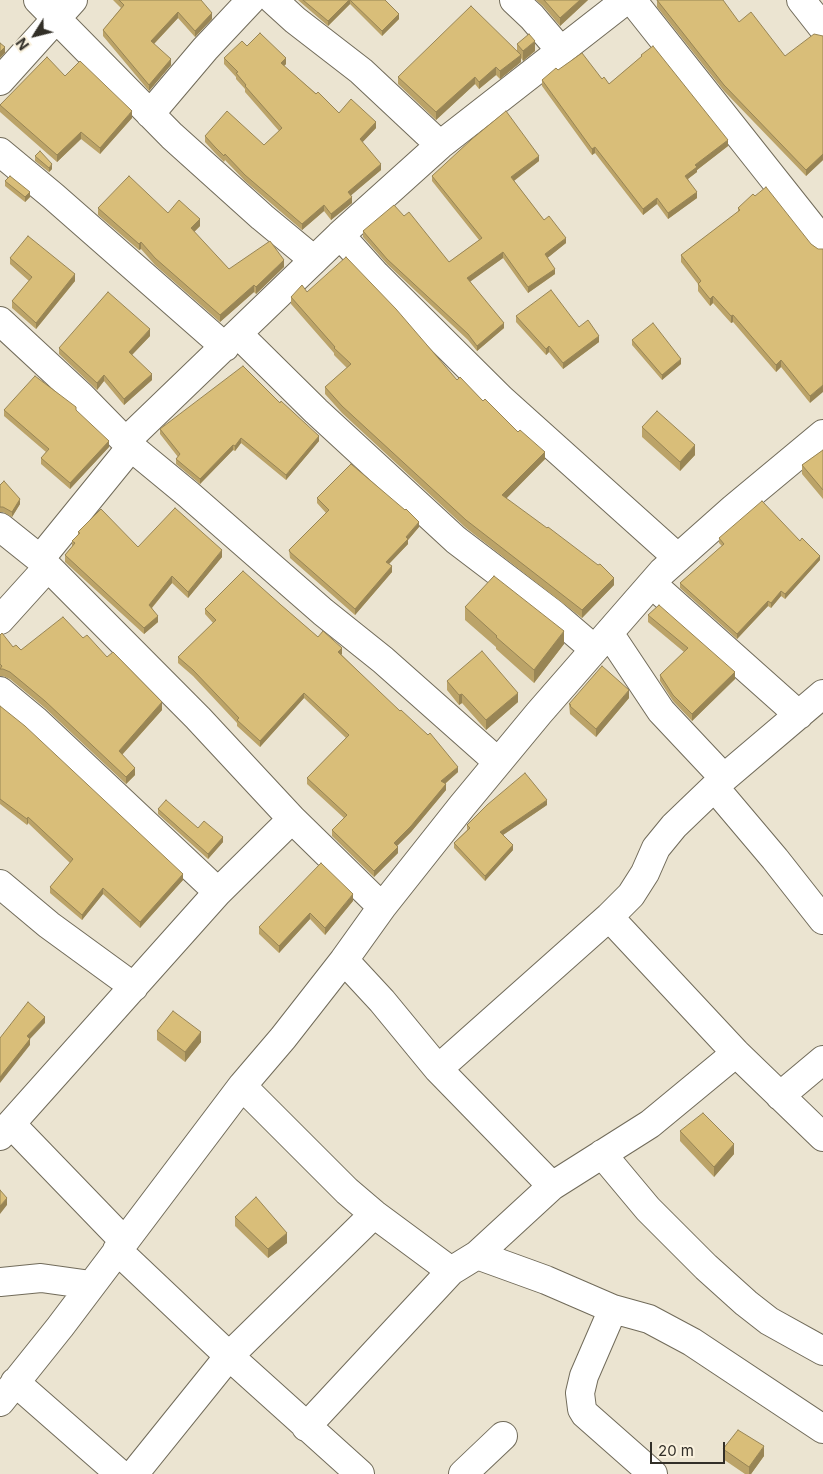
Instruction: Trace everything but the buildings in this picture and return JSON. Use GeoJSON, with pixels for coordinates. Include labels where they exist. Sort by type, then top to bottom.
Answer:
{"type":"FeatureCollection","features":[{"type":"Feature","properties":{"kind":"street"},"geometry":{"type":"LineString","coordinates":[[150,114],[205,49],[251,0]]}},
{"type":"Feature","properties":{"kind":"street"},"geometry":{"type":"LineString","coordinates":[[273,0],[295,20],[361,71],[440,145]]}},
{"type":"Feature","properties":{"kind":"street"},"geometry":{"type":"LineString","coordinates":[[514,0],[562,51]]}},
{"type":"Feature","properties":{"kind":"street"},"geometry":{"type":"LineString","coordinates":[[0,620],[44,564],[129,444],[231,340],[314,260],[440,145],[626,0]]}},
{"type":"Feature","properties":{"kind":"street"},"geometry":{"type":"LineString","coordinates":[[632,0],[823,241]]}},
{"type":"Feature","properties":{"kind":"street"},"geometry":{"type":"LineString","coordinates":[[801,0],[823,28]]}},
{"type":"Feature","properties":{"kind":"street"},"geometry":{"type":"LineString","coordinates":[[0,81],[56,6],[150,114],[262,217],[314,260]]}},
{"type":"Feature","properties":{"kind":"street"},"geometry":{"type":"LineString","coordinates":[[0,152],[316,411],[456,540],[552,613],[602,641],[720,783],[823,920]]}},
{"type":"Feature","properties":{"kind":"street"},"geometry":{"type":"LineString","coordinates":[[340,236],[376,275],[502,399],[678,558]]}},
{"type":"Feature","properties":{"kind":"street"},"geometry":{"type":"LineString","coordinates":[[0,321],[81,396],[129,444],[323,612],[383,660],[498,762]]}},
{"type":"Feature","properties":{"kind":"street"},"geometry":{"type":"LineString","coordinates":[[120,1474],[8,1392],[242,1086],[283,1038],[344,960],[382,907],[498,762],[652,584],[734,508],[823,434]]}},
{"type":"Feature","properties":{"kind":"street"},"geometry":{"type":"LineString","coordinates":[[0,527],[44,564],[198,718],[292,819],[382,907]]}},
{"type":"Feature","properties":{"kind":"street"},"geometry":{"type":"LineString","coordinates":[[652,584],[799,715]]}},
{"type":"Feature","properties":{"kind":"street"},"geometry":{"type":"LineString","coordinates":[[0,691],[35,720],[218,892]]}},
{"type":"Feature","properties":{"kind":"street"},"geometry":{"type":"LineString","coordinates":[[438,1069],[610,917],[631,895],[645,873],[656,848],[668,834],[720,783],[823,694]]}},
{"type":"Feature","properties":{"kind":"street"},"geometry":{"type":"LineString","coordinates":[[292,819],[218,892],[6,1130],[229,1356],[360,1474]]}},
{"type":"Feature","properties":{"kind":"street"},"geometry":{"type":"LineString","coordinates":[[0,884],[49,925],[134,987]]}},
{"type":"Feature","properties":{"kind":"street"},"geometry":{"type":"LineString","coordinates":[[610,917],[736,1053],[823,1137]]}},
{"type":"Feature","properties":{"kind":"street"},"geometry":{"type":"LineString","coordinates":[[344,960],[382,1001],[438,1069],[552,1186]]}},
{"type":"Feature","properties":{"kind":"street"},"geometry":{"type":"LineString","coordinates":[[306,1427],[451,1271],[477,1255],[552,1186],[650,1124],[736,1053]]}},
{"type":"Feature","properties":{"kind":"street"},"geometry":{"type":"LineString","coordinates":[[780,1096],[823,1060]]}},
{"type":"Feature","properties":{"kind":"street"},"geometry":{"type":"LineString","coordinates":[[242,1086],[347,1191],[374,1214],[451,1271]]}},
{"type":"Feature","properties":{"kind":"street"},"geometry":{"type":"LineString","coordinates":[[602,1154],[648,1209],[706,1267],[746,1303],[769,1321],[823,1351]]}},
{"type":"Feature","properties":{"kind":"street"},"geometry":{"type":"LineString","coordinates":[[134,1474],[229,1356],[374,1214]]}},
{"type":"Feature","properties":{"kind":"street"},"geometry":{"type":"LineString","coordinates":[[477,1255],[546,1280],[613,1309],[649,1319],[692,1342],[823,1429]]}},
{"type":"Feature","properties":{"kind":"street"},"geometry":{"type":"LineString","coordinates":[[1,1281],[41,1278],[91,1285]]}},
{"type":"Feature","properties":{"kind":"street"},"geometry":{"type":"LineString","coordinates":[[613,1309],[584,1376],[580,1393],[582,1410],[653,1474]]}},
{"type":"Feature","properties":{"kind":"street"},"geometry":{"type":"LineString","coordinates":[[463,1474],[502,1436]]}}]}
